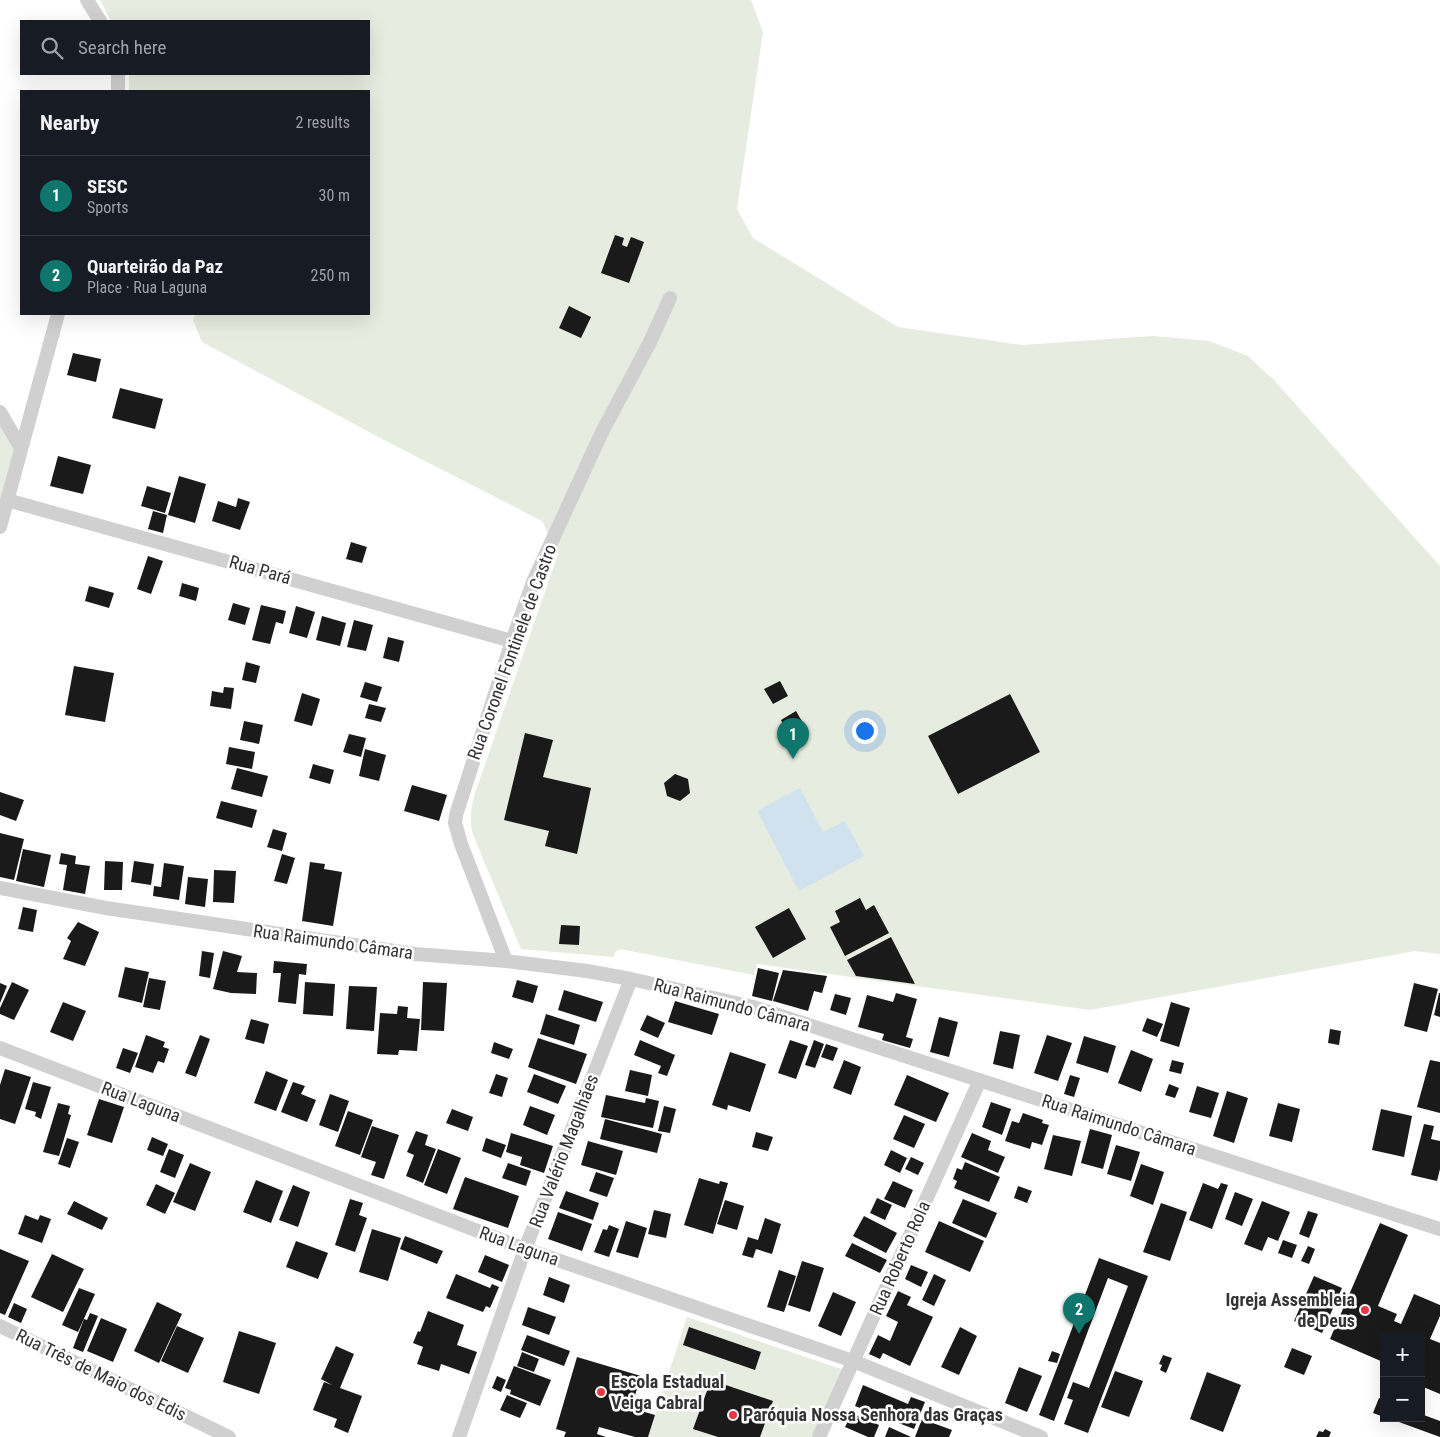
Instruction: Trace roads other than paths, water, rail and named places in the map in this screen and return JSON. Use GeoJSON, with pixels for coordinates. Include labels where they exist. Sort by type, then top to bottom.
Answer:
{"type":"FeatureCollection","features":[{"type":"Feature","properties":{"kind":"street"},"geometry":{"type":"LineString","coordinates":[[87,0],[99,20]]}},
{"type":"Feature","properties":{"kind":"street"},"geometry":{"type":"LineString","coordinates":[[118,75],[118,90]]}},
{"type":"Feature","properties":{"kind":"street","name":"Rua Coronel Fontinele de Castro"},"geometry":{"type":"LineString","coordinates":[[506,961],[460,844],[455,824],[456,815],[533,582],[602,432],[649,344],[670,298]]}},
{"type":"Feature","properties":{"kind":"street"},"geometry":{"type":"LineString","coordinates":[[0,526],[58,315]]}},
{"type":"Feature","properties":{"kind":"street"},"geometry":{"type":"LineString","coordinates":[[0,412],[20,448]]}},
{"type":"Feature","properties":{"kind":"street","name":"Rua Pará"},"geometry":{"type":"LineString","coordinates":[[7,500],[512,641]]}},
{"type":"Feature","properties":{"kind":"street","name":"Rua Raimundo Câmara"},"geometry":{"type":"LineString","coordinates":[[0,888],[106,908],[415,954],[506,961],[587,971],[753,1006],[1440,1229]]}},
{"type":"Feature","properties":{"kind":"street","name":"Rua Valério Magalhães"},"geometry":{"type":"LineString","coordinates":[[459,1437],[525,1249],[631,979]]}},
{"type":"Feature","properties":{"kind":"street","name":"Rua Laguna"},"geometry":{"type":"LineString","coordinates":[[0,1048],[525,1249],[853,1361],[1041,1437]]}},
{"type":"Feature","properties":{"kind":"street","name":"Rua Roberto Rola"},"geometry":{"type":"LineString","coordinates":[[819,1437],[980,1080]]}},
{"type":"Feature","properties":{"kind":"street","name":"Rua Três de Maio dos Edis"},"geometry":{"type":"LineString","coordinates":[[0,1326],[229,1437]]}},
{"type":"Feature","properties":{"kind":"water"},"geometry":{"type":"Polygon","coordinates":[[[800,788],[823,832],[845,821],[864,856],[799,891],[757,811],[800,788]]]}},
{"type":"Feature","properties":{"kind":"place","name":"SESC"},"geometry":{"type":"Point","coordinates":[793,759]}},
{"type":"Feature","properties":{"kind":"place","name":"Igreja Assembleia de Deus"},"geometry":{"type":"Point","coordinates":[1365,1310]}},
{"type":"Feature","properties":{"kind":"place","name":"Quarteirão da Paz"},"geometry":{"type":"Point","coordinates":[1079,1334]}},
{"type":"Feature","properties":{"kind":"place","name":"Escola Estadual Veiga Cabral"},"geometry":{"type":"Point","coordinates":[601,1392]}},
{"type":"Feature","properties":{"kind":"place","name":"Paróquia Nossa Senhora das Graças"},"geometry":{"type":"Point","coordinates":[733,1415]}}]}
